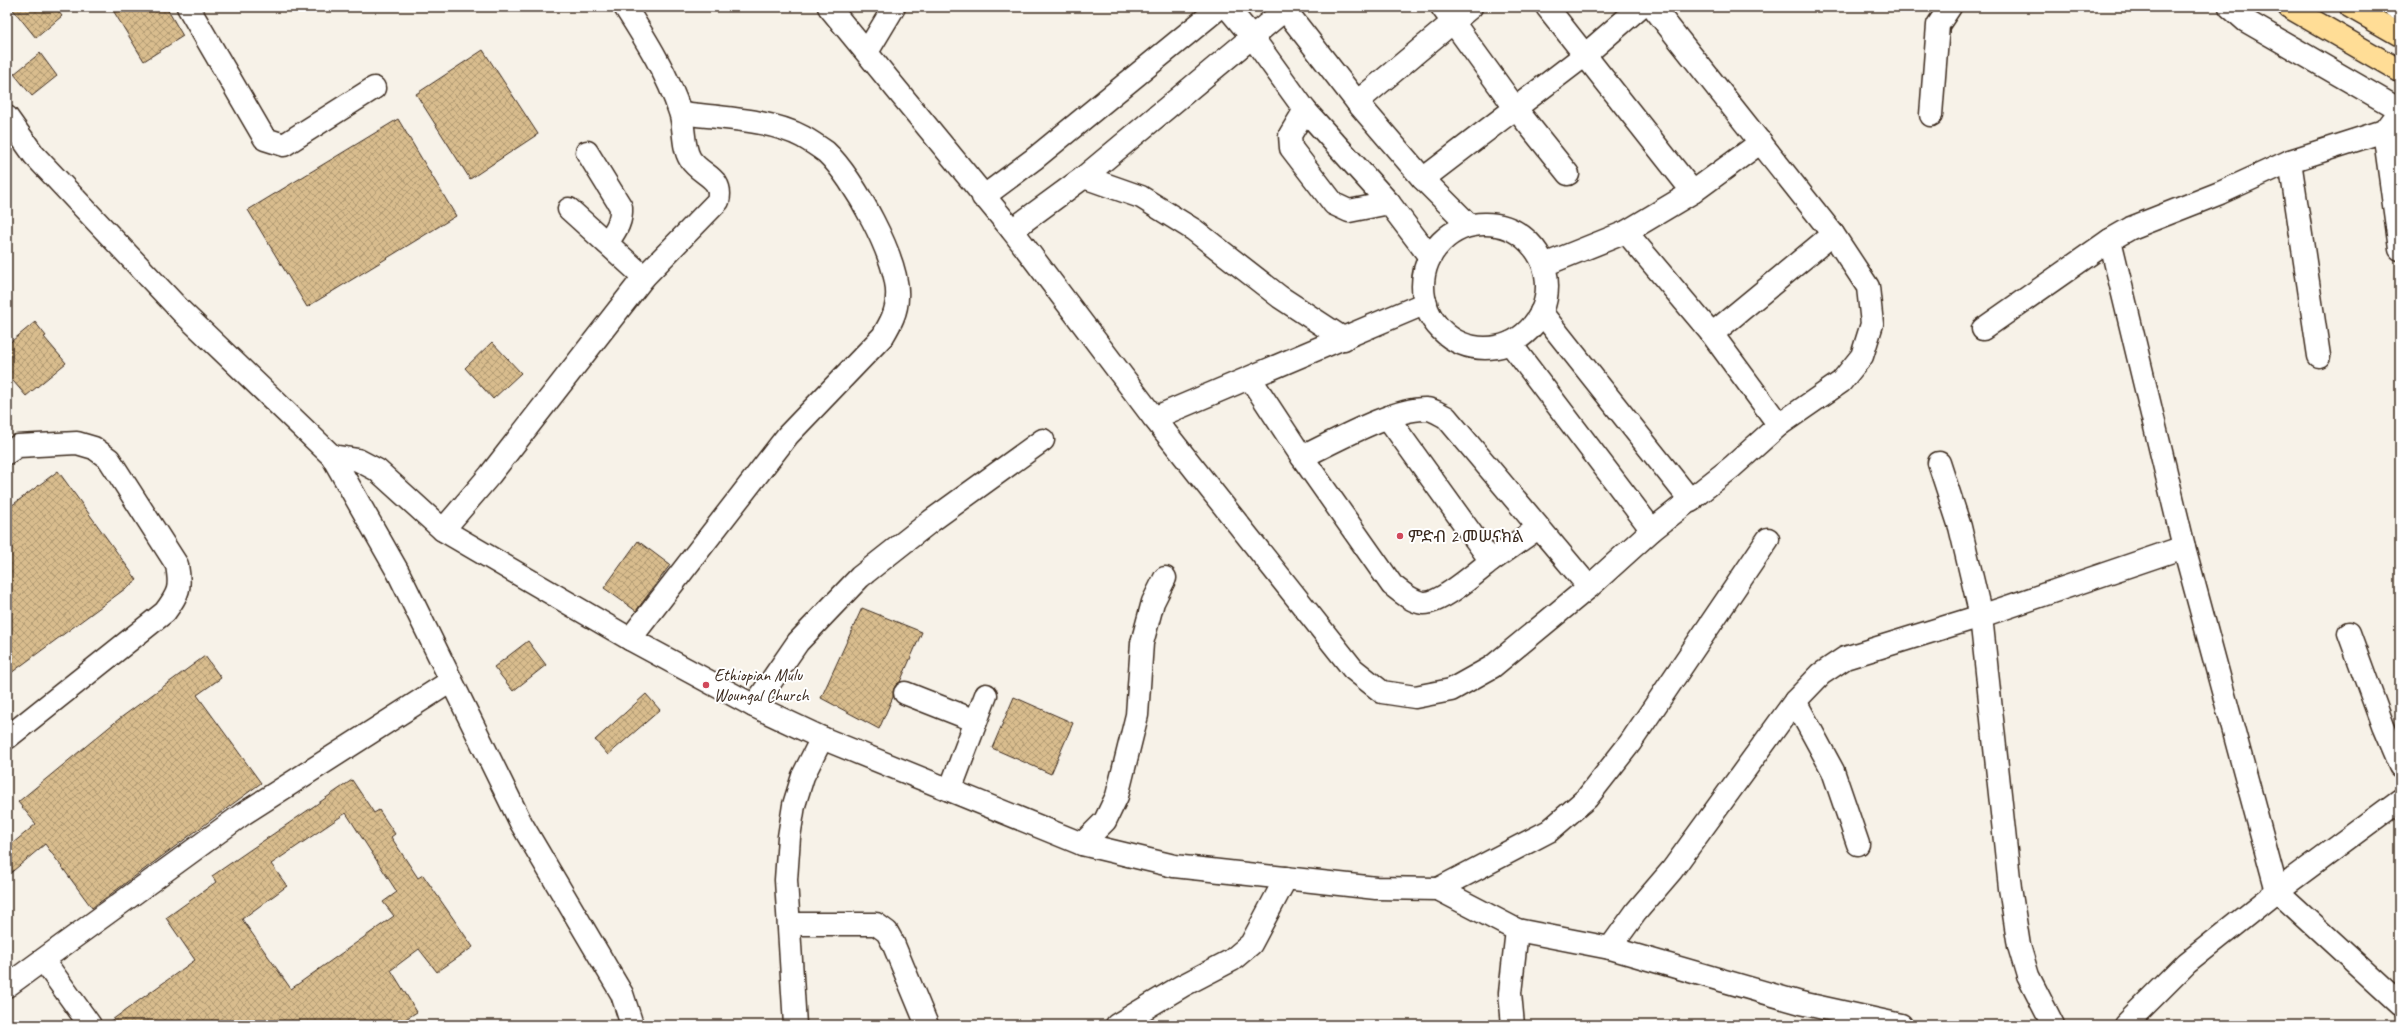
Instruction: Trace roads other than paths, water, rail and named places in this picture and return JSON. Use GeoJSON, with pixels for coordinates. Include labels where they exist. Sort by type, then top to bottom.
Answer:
{"type":"FeatureCollection","features":[{"type":"Feature","properties":{"kind":"highway"},"geometry":{"type":"LineString","coordinates":[[2289,7],[2400,71]]}},
{"type":"Feature","properties":{"kind":"highway"},"geometry":{"type":"LineString","coordinates":[[2351,7],[2400,35]]}},
{"type":"Feature","properties":{"kind":"street"},"geometry":{"type":"LineString","coordinates":[[188,7],[265,139],[272,143],[284,145],[374,88]]}},
{"type":"Feature","properties":{"kind":"street"},"geometry":{"type":"LineString","coordinates":[[443,530],[490,475],[644,277],[718,201],[720,193],[717,184],[690,159],[681,113],[669,83],[625,7]]}},
{"type":"Feature","properties":{"kind":"street"},"geometry":{"type":"LineString","coordinates":[[829,7],[983,197],[1012,230],[1154,418],[1353,669],[1382,692],[1415,696],[1450,690],[1492,667],[1589,587],[1652,530],[1691,501],[1779,425],[1841,382],[1862,356],[1872,324],[1868,287],[1833,234],[1653,7]]}},
{"type":"Feature","properties":{"kind":"street"},"geometry":{"type":"LineString","coordinates":[[867,52],[894,7]]}},
{"type":"Feature","properties":{"kind":"street"},"geometry":{"type":"LineString","coordinates":[[983,197],[1034,159],[1220,7]]}},
{"type":"Feature","properties":{"kind":"street"},"geometry":{"type":"LineString","coordinates":[[1226,7],[1253,38],[1306,110],[1389,203],[1430,257]]}},
{"type":"Feature","properties":{"kind":"street"},"geometry":{"type":"LineString","coordinates":[[1357,102],[1448,14],[1471,7]]}},
{"type":"Feature","properties":{"kind":"street"},"geometry":{"type":"LineString","coordinates":[[1547,7],[1693,192]]}},
{"type":"Feature","properties":{"kind":"street"},"geometry":{"type":"LineString","coordinates":[[1423,179],[1585,55],[1640,7]]}},
{"type":"Feature","properties":{"kind":"street"},"geometry":{"type":"LineString","coordinates":[[1931,115],[1938,25],[1950,7]]}},
{"type":"Feature","properties":{"kind":"street"},"geometry":{"type":"LineString","coordinates":[[1983,329],[2110,240],[2130,228],[2220,193],[2290,161],[2384,131],[2400,110],[2246,20],[2230,7]]}},
{"type":"Feature","properties":{"kind":"street"},"geometry":{"type":"LineString","coordinates":[[2395,7],[2400,10]]}},
{"type":"Feature","properties":{"kind":"street"},"geometry":{"type":"LineString","coordinates":[[1012,230],[1084,177],[1253,38],[1285,8],[1357,102],[1423,179],[1469,225]]}},
{"type":"Feature","properties":{"kind":"street"},"geometry":{"type":"LineString","coordinates":[[1448,14],[1516,109],[1568,174]]}},
{"type":"Feature","properties":{"kind":"street"},"geometry":{"type":"LineString","coordinates":[[1306,110],[1290,135],[1291,148],[1334,204],[1349,211],[1389,203]]}},
{"type":"Feature","properties":{"kind":"street"},"geometry":{"type":"LineString","coordinates":[[630,639],[788,435],[883,336],[894,317],[898,296],[892,264],[877,228],[853,188],[826,152],[801,136],[767,125],[681,113]]}},
{"type":"Feature","properties":{"kind":"street"},"geometry":{"type":"LineString","coordinates":[[7,117],[34,155],[181,311],[332,456],[398,572],[521,823],[622,994],[632,1025]]}},
{"type":"Feature","properties":{"kind":"street"},"geometry":{"type":"LineString","coordinates":[[2384,131],[2400,249]]}},
{"type":"Feature","properties":{"kind":"street"},"geometry":{"type":"LineString","coordinates":[[1544,265],[1626,232],[1693,192],[1760,142]]}},
{"type":"Feature","properties":{"kind":"street"},"geometry":{"type":"LineString","coordinates":[[587,152],[621,207],[622,217],[607,243]]}},
{"type":"Feature","properties":{"kind":"street"},"geometry":{"type":"LineString","coordinates":[[2290,161],[2319,356]]}},
{"type":"Feature","properties":{"kind":"street"},"geometry":{"type":"LineString","coordinates":[[1084,177],[1141,197],[1194,230],[1280,297],[1344,339]]}},
{"type":"Feature","properties":{"kind":"street"},"geometry":{"type":"LineString","coordinates":[[569,209],[644,277]]}},
{"type":"Feature","properties":{"kind":"street"},"geometry":{"type":"LineString","coordinates":[[1492,223],[1514,230],[1532,245],[1544,265],[1547,289],[1541,312],[1528,330],[1510,343],[1489,348],[1468,346],[1450,337],[1434,322],[1426,303],[1424,280],[1430,257],[1446,237],[1469,225],[1492,223]]}},
{"type":"Feature","properties":{"kind":"street"},"geometry":{"type":"LineString","coordinates":[[1626,232],[1712,334],[1779,425]]}},
{"type":"Feature","properties":{"kind":"street"},"geometry":{"type":"LineString","coordinates":[[1712,334],[1833,234]]}},
{"type":"Feature","properties":{"kind":"street"},"geometry":{"type":"LineString","coordinates":[[2110,240],[2184,547],[2277,891],[2400,1004]]}},
{"type":"Feature","properties":{"kind":"street"},"geometry":{"type":"LineString","coordinates":[[1154,418],[1344,339],[1426,303]]}},
{"type":"Feature","properties":{"kind":"street"},"geometry":{"type":"LineString","coordinates":[[1541,312],[1691,501]]}},
{"type":"Feature","properties":{"kind":"street"},"geometry":{"type":"LineString","coordinates":[[1510,343],[1652,530]]}},
{"type":"Feature","properties":{"kind":"street"},"geometry":{"type":"LineString","coordinates":[[1250,378],[1302,457],[1392,585],[1411,599],[1425,603],[1442,597],[1538,528]]}},
{"type":"Feature","properties":{"kind":"street"},"geometry":{"type":"LineString","coordinates":[[1302,457],[1388,418],[1427,409],[1446,417],[1589,587]]}},
{"type":"Feature","properties":{"kind":"street"},"geometry":{"type":"LineString","coordinates":[[1388,418],[1491,561]]}},
{"type":"Feature","properties":{"kind":"street"},"geometry":{"type":"LineString","coordinates":[[754,706],[798,642],[860,577],[931,521],[1043,440]]}},
{"type":"Feature","properties":{"kind":"street"},"geometry":{"type":"LineString","coordinates":[[7,738],[164,612],[178,595],[180,582],[177,565],[109,459],[94,448],[77,443],[11,444]]}},
{"type":"Feature","properties":{"kind":"street"},"geometry":{"type":"LineString","coordinates":[[332,456],[358,460],[377,470],[443,530],[630,639],[754,706],[822,738],[1082,844],[1174,866],[1376,888],[1438,889],[1517,930],[1610,948],[1801,1003],[1901,1025]]}},
{"type":"Feature","properties":{"kind":"street"},"geometry":{"type":"LineString","coordinates":[[1939,463],[1960,527],[1981,616],[2010,888],[2019,946],[2028,976],[2053,1025]]}},
{"type":"Feature","properties":{"kind":"street"},"geometry":{"type":"LineString","coordinates":[[1438,889],[1548,831],[1587,798],[1630,743],[1768,539]]}},
{"type":"Feature","properties":{"kind":"street"},"geometry":{"type":"LineString","coordinates":[[1610,948],[1636,912],[1672,870],[1795,701],[1821,674],[1845,658],[1981,616],[2184,547]]}},
{"type":"Feature","properties":{"kind":"street"},"geometry":{"type":"LineString","coordinates":[[1082,844],[1105,821],[1118,796],[1137,715],[1142,643],[1153,602],[1165,578]]}},
{"type":"Feature","properties":{"kind":"street"},"geometry":{"type":"LineString","coordinates":[[2349,633],[2383,726],[2400,766]]}},
{"type":"Feature","properties":{"kind":"street"},"geometry":{"type":"LineString","coordinates":[[7,986],[243,814],[451,681]]}},
{"type":"Feature","properties":{"kind":"street"},"geometry":{"type":"LineString","coordinates":[[905,693],[976,721]]}},
{"type":"Feature","properties":{"kind":"street"},"geometry":{"type":"LineString","coordinates":[[950,790],[986,695]]}},
{"type":"Feature","properties":{"kind":"street"},"geometry":{"type":"LineString","coordinates":[[1795,701],[1833,771],[1858,844]]}},
{"type":"Feature","properties":{"kind":"street"},"geometry":{"type":"LineString","coordinates":[[795,1025],[790,924],[786,880],[789,837],[794,805],[803,776],[822,738]]}},
{"type":"Feature","properties":{"kind":"street"},"geometry":{"type":"LineString","coordinates":[[2125,1025],[2188,963],[2277,891],[2400,800]]}},
{"type":"Feature","properties":{"kind":"street"},"geometry":{"type":"LineString","coordinates":[[1117,1025],[1182,986],[1232,960],[1251,944],[1286,878]]}},
{"type":"Feature","properties":{"kind":"street"},"geometry":{"type":"LineString","coordinates":[[790,924],[876,924],[887,932],[927,1025]]}},
{"type":"Feature","properties":{"kind":"street"},"geometry":{"type":"LineString","coordinates":[[1512,1025],[1510,993],[1517,930]]}},
{"type":"Feature","properties":{"kind":"street"},"geometry":{"type":"LineString","coordinates":[[44,960],[90,1025]]}},
{"type":"Feature","properties":{"kind":"place","name":"ምድብ 2 መሠናክል"},"geometry":{"type":"Point","coordinates":[1400,536]}},
{"type":"Feature","properties":{"kind":"place","name":"Ethiopian Mulu Woungal Church"},"geometry":{"type":"Point","coordinates":[706,685]}}]}
